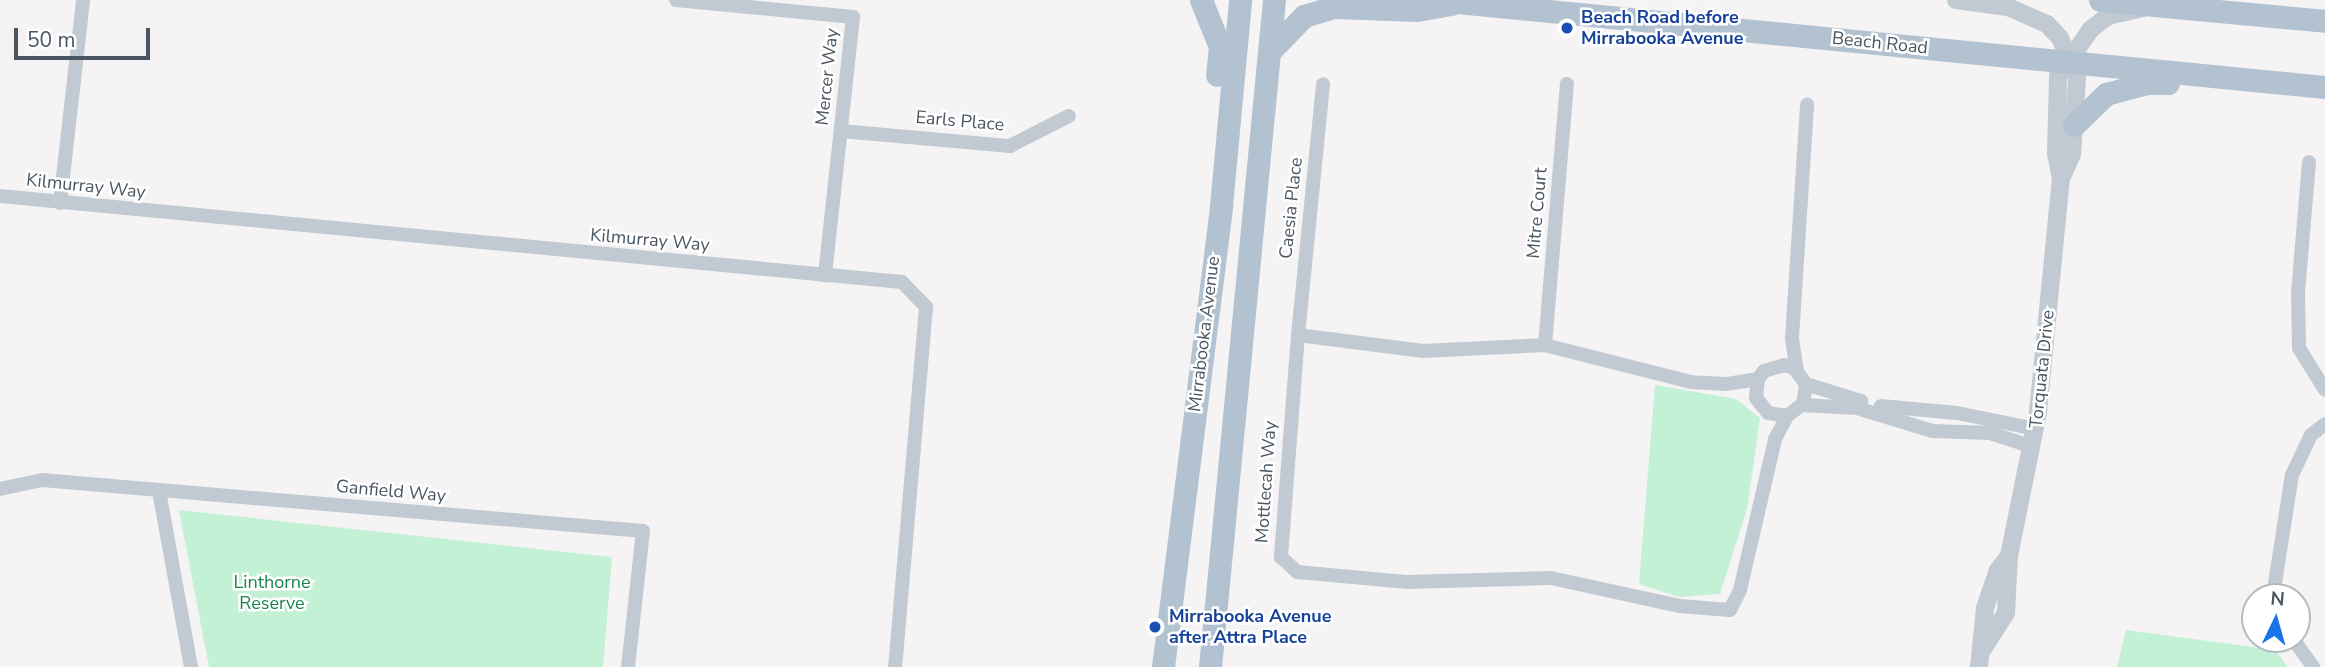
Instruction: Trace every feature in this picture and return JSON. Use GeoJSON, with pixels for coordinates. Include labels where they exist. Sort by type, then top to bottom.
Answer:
{"type":"FeatureCollection","features":[{"type":"Feature","properties":{"kind":"main road"},"geometry":{"type":"LineString","coordinates":[[1201,0],[1220,47],[1210,166],[1221,206]]}},
{"type":"Feature","properties":{"kind":"main road","name":"Mirrabooka Avenue"},"geometry":{"type":"LineString","coordinates":[[1163,667],[1221,206],[1240,0]]}},
{"type":"Feature","properties":{"kind":"main road","name":"Mirrabooka Avenue"},"geometry":{"type":"LineString","coordinates":[[1210,667],[1274,0]]}},
{"type":"Feature","properties":{"kind":"main road","name":"Beach Road"},"geometry":{"type":"LineString","coordinates":[[1436,0],[2325,87]]}},
{"type":"Feature","properties":{"kind":"main road"},"geometry":{"type":"LineString","coordinates":[[2099,0],[2325,21]]}},
{"type":"Feature","properties":{"kind":"main road"},"geometry":{"type":"LineString","coordinates":[[1270,51],[1304,16],[1334,7],[1417,10],[1468,2]]}},
{"type":"Feature","properties":{"kind":"main road"},"geometry":{"type":"LineString","coordinates":[[2074,125],[2096,99],[2120,89],[2147,83],[2255,80]]}},
{"type":"Feature","properties":{"kind":"street"},"geometry":{"type":"LineString","coordinates":[[60,203],[83,0]]}},
{"type":"Feature","properties":{"kind":"street","name":"Mercer Way"},"geometry":{"type":"LineString","coordinates":[[676,0],[853,17],[825,275]]}},
{"type":"Feature","properties":{"kind":"street","name":"Torquata Drive"},"geometry":{"type":"LineString","coordinates":[[1956,0],[2008,7],[2047,24],[2060,38],[2068,63],[2077,78],[2072,154],[2061,179]]}},
{"type":"Feature","properties":{"kind":"street","name":"Torquata Drive"},"geometry":{"type":"LineString","coordinates":[[1979,667],[1983,649],[1985,608],[1998,570],[2008,556],[2035,438],[2061,179],[2056,153],[2059,76],[2081,39],[2108,16],[2155,5]]}},
{"type":"Feature","properties":{"kind":"street","name":"Mitre Court"},"geometry":{"type":"LineString","coordinates":[[1545,345],[1567,84]]}},
{"type":"Feature","properties":{"kind":"street","name":"Caesia Place"},"geometry":{"type":"LineString","coordinates":[[1297,335],[1323,85]]}},
{"type":"Feature","properties":{"kind":"street"},"geometry":{"type":"LineString","coordinates":[[1807,104],[1791,338],[1802,378],[1802,405],[1857,408],[1932,431],[2035,438]]}},
{"type":"Feature","properties":{"kind":"street","name":"Earls Place"},"geometry":{"type":"LineString","coordinates":[[841,131],[1010,146],[1069,116]]}},
{"type":"Feature","properties":{"kind":"street"},"geometry":{"type":"LineString","coordinates":[[2309,162],[2298,281],[2299,348],[2325,390]]}},
{"type":"Feature","properties":{"kind":"street","name":"Kilmurray Way"},"geometry":{"type":"LineString","coordinates":[[0,196],[902,282],[916,291],[926,307],[895,667]]}},
{"type":"Feature","properties":{"kind":"street","name":"Mottlecah Way"},"geometry":{"type":"LineString","coordinates":[[1758,379],[1727,384],[1691,382],[1545,345],[1423,351],[1297,335],[1279,542],[1281,557],[1297,572],[1406,582],[1551,578],[1679,606],[1730,610],[1740,590],[1775,439],[1787,416],[1802,405]]}},
{"type":"Feature","properties":{"kind":"street"},"geometry":{"type":"LineString","coordinates":[[1756,398],[1758,379],[1773,366],[1791,338]]}},
{"type":"Feature","properties":{"kind":"street"},"geometry":{"type":"LineString","coordinates":[[1773,366],[1891,409],[1957,412],[2035,438]]}},
{"type":"Feature","properties":{"kind":"street","name":"Mottlecah Way"},"geometry":{"type":"LineString","coordinates":[[1727,384],[1756,398],[1768,413],[1775,439]]}},
{"type":"Feature","properties":{"kind":"street"},"geometry":{"type":"LineString","coordinates":[[1768,413],[1787,416]]}},
{"type":"Feature","properties":{"kind":"street"},"geometry":{"type":"LineString","coordinates":[[2275,583],[2292,475],[2311,435],[2325,424]]}},
{"type":"Feature","properties":{"kind":"street","name":"Ganfield Way"},"geometry":{"type":"LineString","coordinates":[[0,489],[42,480],[643,531],[628,667]]}},
{"type":"Feature","properties":{"kind":"street"},"geometry":{"type":"LineString","coordinates":[[159,491],[191,667]]}},
{"type":"Feature","properties":{"kind":"green space"},"geometry":{"type":"Polygon","coordinates":[[[1655,385],[1736,399],[1760,418],[1747,509],[1720,594],[1679,597],[1639,584],[1655,385]]]}},
{"type":"Feature","properties":{"kind":"green space","name":"Linthorne Reserve"},"geometry":{"type":"Polygon","coordinates":[[[179,510],[612,557],[603,667],[209,667],[179,510]]]}},
{"type":"Feature","properties":{"kind":"green space"},"geometry":{"type":"Polygon","coordinates":[[[2126,630],[2241,645],[2241,653],[2278,653],[2287,667],[2117,667],[2126,630]]]}},
{"type":"Feature","properties":{"kind":"place","name":"Beach Road before Mirrabooka Avenue"},"geometry":{"type":"Point","coordinates":[1567,28]}},
{"type":"Feature","properties":{"kind":"place","name":"Mirrabooka Avenue after Attra Place"},"geometry":{"type":"Point","coordinates":[1155,627]}}]}
